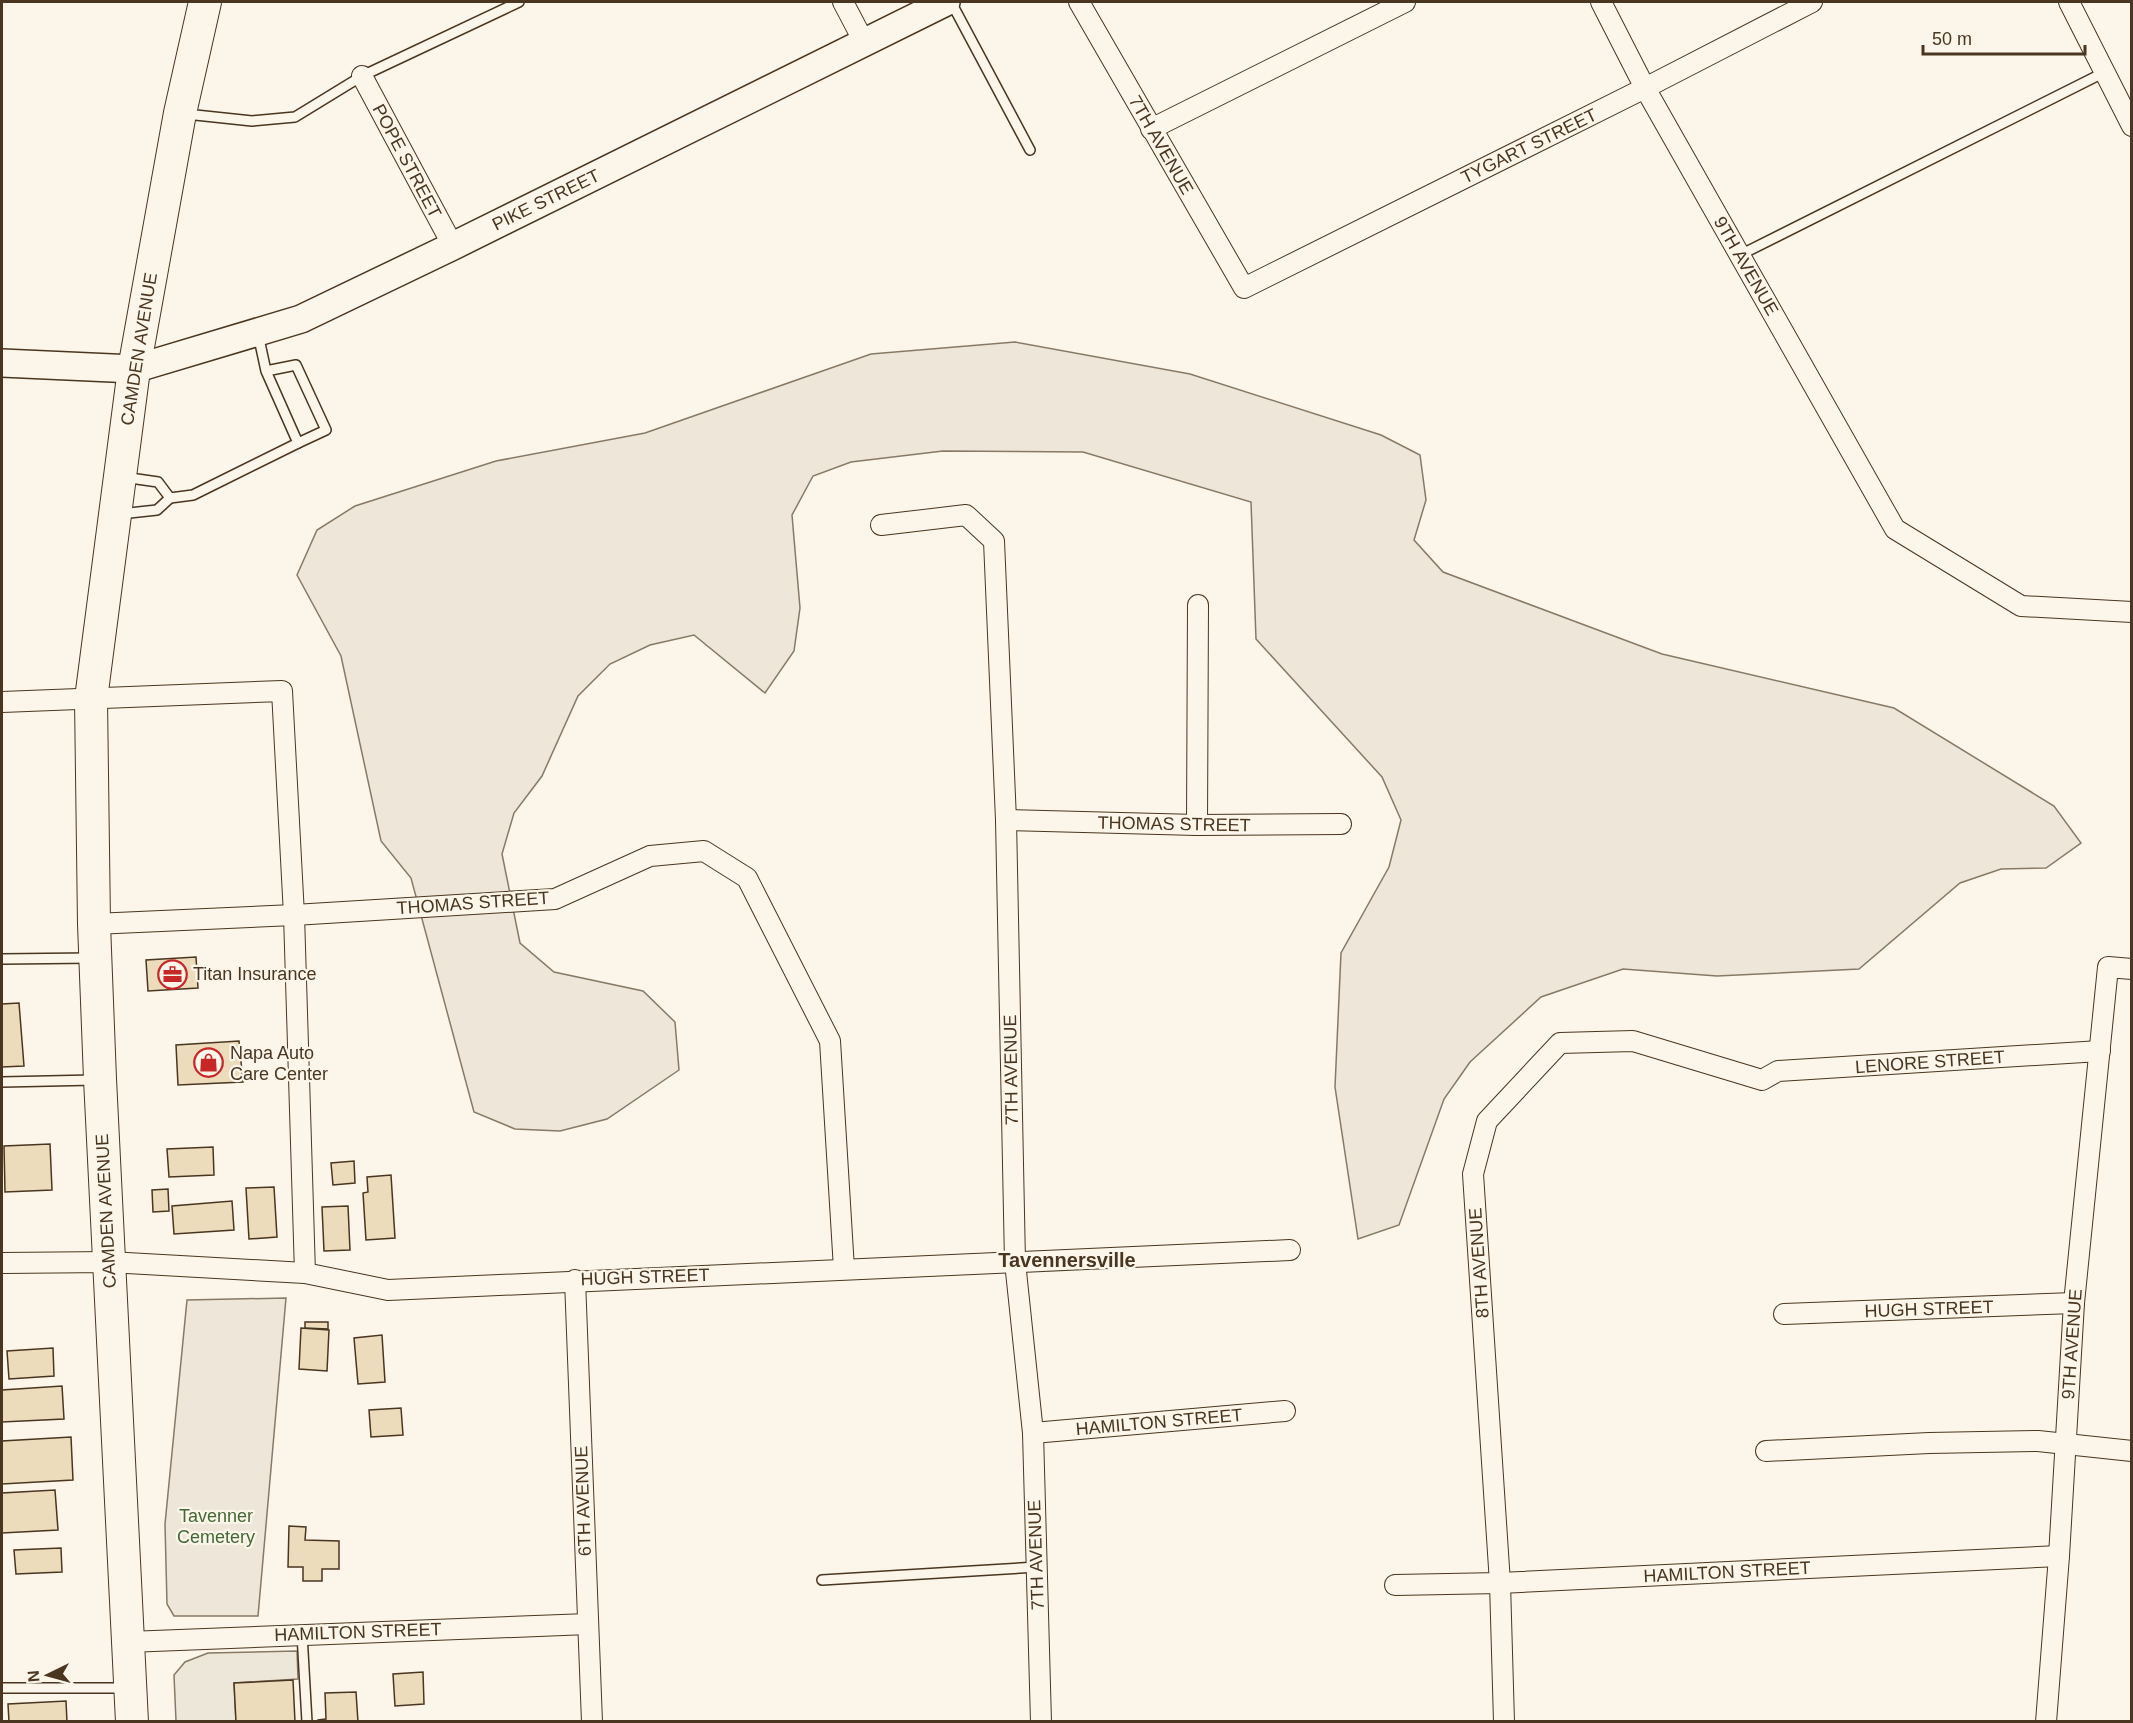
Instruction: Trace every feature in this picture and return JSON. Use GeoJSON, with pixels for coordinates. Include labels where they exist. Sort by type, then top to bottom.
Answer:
{"type":"FeatureCollection","features":[{"type":"Feature","properties":{"kind":"main road","name":"CAMDEN AVENUE"},"geometry":{"type":"LineString","coordinates":[[132,1722],[100,1079],[94,924],[91,699],[134,369],[180,113],[205,2]]}},
{"type":"Feature","properties":{"kind":"main road","name":"PIKE STREET"},"geometry":{"type":"LineString","coordinates":[[2,363],[134,369],[301,319],[948,2]]}},
{"type":"Feature","properties":{"kind":"street"},"geometry":{"type":"LineString","coordinates":[[843,2],[864,42]]}},
{"type":"Feature","properties":{"kind":"street","name":"7TH AVENUE"},"geometry":{"type":"LineString","coordinates":[[1079,2],[1244,288]]}},
{"type":"Feature","properties":{"kind":"street"},"geometry":{"type":"LineString","coordinates":[[1151,129],[1405,2]]}},
{"type":"Feature","properties":{"kind":"street","name":"9TH AVENUE"},"geometry":{"type":"LineString","coordinates":[[1601,2],[1646,88],[1895,529],[2021,606],[2132,612]]}},
{"type":"Feature","properties":{"kind":"street","name":"TYGART STREET"},"geometry":{"type":"LineString","coordinates":[[1244,288],[1646,88],[1812,2]]}},
{"type":"Feature","properties":{"kind":"street"},"geometry":{"type":"LineString","coordinates":[[2069,2],[2103,73],[2132,126]]}},
{"type":"Feature","properties":{"kind":"street","name":"POPE STREET"},"geometry":{"type":"LineString","coordinates":[[362,76],[453,246]]}},
{"type":"Feature","properties":{"kind":"street","name":"7TH AVENUE"},"geometry":{"type":"LineString","coordinates":[[881,525],[966,515],[994,541],[1006,820],[1015,1262],[1033,1433],[1041,1722]]}},
{"type":"Feature","properties":{"kind":"street"},"geometry":{"type":"LineString","coordinates":[[1197,825],[1198,605]]}},
{"type":"Feature","properties":{"kind":"street"},"geometry":{"type":"LineString","coordinates":[[2,702],[282,691],[294,915],[305,1273]]}},
{"type":"Feature","properties":{"kind":"street","name":"THOMAS STREET"},"geometry":{"type":"LineString","coordinates":[[1006,820],[1197,825],[1341,824]]}},
{"type":"Feature","properties":{"kind":"street","name":"THOMAS STREET"},"geometry":{"type":"LineString","coordinates":[[94,924],[294,915],[555,899],[650,856],[704,851],[747,878],[830,1041],[844,1269]]}},
{"type":"Feature","properties":{"kind":"street","name":"9TH AVENUE"},"geometry":{"type":"LineString","coordinates":[[2046,1722],[2059,1556],[2074,1303],[2108,967],[2132,969]]}},
{"type":"Feature","properties":{"kind":"street","name":"8TH AVENUE"},"geometry":{"type":"LineString","coordinates":[[1504,1722],[1500,1583],[1473,1174],[1487,1121],[1560,1043],[1633,1041],[1762,1080]]}},
{"type":"Feature","properties":{"kind":"street","name":"LENORE STREET"},"geometry":{"type":"LineString","coordinates":[[1762,1080],[1778,1071],[2100,1051]]}},
{"type":"Feature","properties":{"kind":"street","name":"HUGH STREET"},"geometry":{"type":"LineString","coordinates":[[2,1263],[109,1262],[305,1273],[388,1290],[1290,1250]]}},
{"type":"Feature","properties":{"kind":"street","name":"6TH AVENUE"},"geometry":{"type":"LineString","coordinates":[[574,1280],[592,1722]]}},
{"type":"Feature","properties":{"kind":"street","name":"HUGH STREET"},"geometry":{"type":"LineString","coordinates":[[1784,1314],[2074,1303]]}},
{"type":"Feature","properties":{"kind":"street","name":"HAMILTON STREET"},"geometry":{"type":"LineString","coordinates":[[1033,1433],[1286,1410]]}},
{"type":"Feature","properties":{"kind":"street"},"geometry":{"type":"LineString","coordinates":[[1766,1450],[1929,1443],[2038,1442],[2132,1451]]}},
{"type":"Feature","properties":{"kind":"street","name":"HAMILTON STREET"},"geometry":{"type":"LineString","coordinates":[[1395,1586],[2059,1556]]}},
{"type":"Feature","properties":{"kind":"street","name":"HAMILTON STREET"},"geometry":{"type":"LineString","coordinates":[[128,1642],[588,1624]]}},
{"type":"Feature","properties":{"kind":"lane"},"geometry":{"type":"LineString","coordinates":[[180,113],[252,121],[295,117],[362,76],[519,2]]}},
{"type":"Feature","properties":{"kind":"lane"},"geometry":{"type":"LineString","coordinates":[[948,2],[1030,150]]}},
{"type":"Feature","properties":{"kind":"lane"},"geometry":{"type":"LineString","coordinates":[[1740,255],[2103,73]]}},
{"type":"Feature","properties":{"kind":"lane"},"geometry":{"type":"LineString","coordinates":[[258,333],[266,371],[298,443]]}},
{"type":"Feature","properties":{"kind":"lane"},"geometry":{"type":"LineString","coordinates":[[115,514],[157,510],[170,498],[193,495],[326,430],[296,365],[266,371]]}},
{"type":"Feature","properties":{"kind":"lane"},"geometry":{"type":"LineString","coordinates":[[120,476],[158,482],[170,498]]}},
{"type":"Feature","properties":{"kind":"lane"},"geometry":{"type":"LineString","coordinates":[[2,959],[96,958]]}},
{"type":"Feature","properties":{"kind":"lane"},"geometry":{"type":"LineString","coordinates":[[2,1082],[100,1079]]}},
{"type":"Feature","properties":{"kind":"lane"},"geometry":{"type":"LineString","coordinates":[[822,1580],[1037,1567]]}},
{"type":"Feature","properties":{"kind":"lane"},"geometry":{"type":"LineString","coordinates":[[302,1634],[307,1722]]}},
{"type":"Feature","properties":{"kind":"lane"},"geometry":{"type":"LineString","coordinates":[[2,1688],[131,1688]]}},
{"type":"Feature","properties":{"kind":"green space"},"geometry":{"type":"Polygon","coordinates":[[[1015,342],[1190,374],[1381,435],[1420,455],[1426,500],[1414,540],[1443,572],[1662,654],[1894,708],[2054,806],[2081,843],[2046,868],[2001,869],[1960,883],[1859,969],[1717,976],[1623,969],[1541,997],[1470,1062],[1444,1099],[1399,1225],[1358,1239],[1335,1087],[1341,953],[1389,867],[1401,820],[1382,777],[1256,639],[1251,502],[1083,452],[943,451],[851,462],[813,476],[792,515],[800,608],[794,651],[765,693],[694,635],[650,645],[610,664],[578,696],[542,776],[514,813],[502,854],[520,943],[554,972],[643,991],[675,1022],[679,1070],[607,1119],[560,1131],[515,1129],[474,1112],[411,878],[381,841],[341,656],[297,575],[317,530],[355,506],[496,461],[645,433],[871,354],[1015,342]]]}},
{"type":"Feature","properties":{"kind":"green space","name":"Tavenner Cemetery"},"geometry":{"type":"Polygon","coordinates":[[[286,1298],[258,1616],[174,1616],[167,1604],[165,1524],[187,1300],[286,1298]]]}},
{"type":"Feature","properties":{"kind":"shaded area"},"geometry":{"type":"Polygon","coordinates":[[[297,1651],[298,1679],[234,1683],[236,1721],[176,1721],[174,1675],[185,1662],[208,1653],[297,1651]]]}},
{"type":"Feature","properties":{"kind":"building","name":"Titan Insurance"},"geometry":{"type":"Polygon","coordinates":[[[196,957],[198,988],[148,991],[146,960],[196,957]]]}},
{"type":"Feature","properties":{"kind":"building"},"geometry":{"type":"Polygon","coordinates":[[[19,1003],[24,1066],[2,1067],[2,1004],[19,1003]]]}},
{"type":"Feature","properties":{"kind":"building","name":"Napa Auto Care Center"},"geometry":{"type":"Polygon","coordinates":[[[239,1041],[243,1082],[178,1085],[176,1045],[239,1041]]]}},
{"type":"Feature","properties":{"kind":"building"},"geometry":{"type":"Polygon","coordinates":[[[50,1144],[52,1190],[5,1192],[4,1146],[50,1144]]]}},
{"type":"Feature","properties":{"kind":"building"},"geometry":{"type":"Polygon","coordinates":[[[213,1147],[214,1175],[169,1177],[167,1149],[213,1147]]]}},
{"type":"Feature","properties":{"kind":"building"},"geometry":{"type":"Polygon","coordinates":[[[354,1161],[355,1183],[333,1185],[331,1163],[354,1161]]]}},
{"type":"Feature","properties":{"kind":"building"},"geometry":{"type":"Polygon","coordinates":[[[391,1175],[395,1238],[366,1240],[363,1193],[368,1192],[367,1177],[391,1175]]]}},
{"type":"Feature","properties":{"kind":"building"},"geometry":{"type":"Polygon","coordinates":[[[274,1187],[277,1237],[249,1239],[246,1188],[274,1187]]]}},
{"type":"Feature","properties":{"kind":"building"},"geometry":{"type":"Polygon","coordinates":[[[168,1189],[169,1211],[153,1212],[152,1190],[168,1189]]]}},
{"type":"Feature","properties":{"kind":"building"},"geometry":{"type":"Polygon","coordinates":[[[232,1201],[234,1230],[174,1234],[172,1206],[232,1201]]]}},
{"type":"Feature","properties":{"kind":"building"},"geometry":{"type":"Polygon","coordinates":[[[348,1206],[350,1250],[324,1251],[322,1207],[348,1206]]]}},
{"type":"Feature","properties":{"kind":"building"},"geometry":{"type":"Polygon","coordinates":[[[305,1322],[328,1322],[328,1329],[305,1328],[305,1322]]]}},
{"type":"Feature","properties":{"kind":"building"},"geometry":{"type":"Polygon","coordinates":[[[301,1328],[329,1330],[327,1371],[299,1369],[301,1328]]]}},
{"type":"Feature","properties":{"kind":"building"},"geometry":{"type":"Polygon","coordinates":[[[382,1335],[385,1382],[358,1384],[354,1338],[382,1335]]]}},
{"type":"Feature","properties":{"kind":"building"},"geometry":{"type":"Polygon","coordinates":[[[53,1348],[54,1376],[9,1379],[7,1351],[53,1348]]]}},
{"type":"Feature","properties":{"kind":"building"},"geometry":{"type":"Polygon","coordinates":[[[62,1386],[64,1419],[2,1422],[2,1390],[62,1386]]]}},
{"type":"Feature","properties":{"kind":"building"},"geometry":{"type":"Polygon","coordinates":[[[401,1408],[403,1435],[371,1437],[369,1410],[401,1408]]]}},
{"type":"Feature","properties":{"kind":"building"},"geometry":{"type":"Polygon","coordinates":[[[71,1437],[73,1480],[2,1484],[2,1441],[71,1437]]]}},
{"type":"Feature","properties":{"kind":"building"},"geometry":{"type":"Polygon","coordinates":[[[55,1490],[58,1530],[2,1533],[2,1493],[55,1490]]]}},
{"type":"Feature","properties":{"kind":"building"},"geometry":{"type":"Polygon","coordinates":[[[289,1526],[306,1527],[305,1540],[339,1541],[339,1569],[322,1569],[322,1581],[303,1581],[303,1567],[288,1567],[289,1526]]]}},
{"type":"Feature","properties":{"kind":"building"},"geometry":{"type":"Polygon","coordinates":[[[61,1548],[62,1572],[16,1574],[14,1550],[61,1548]]]}},
{"type":"Feature","properties":{"kind":"building"},"geometry":{"type":"Polygon","coordinates":[[[423,1672],[424,1704],[395,1706],[393,1674],[423,1672]]]}},
{"type":"Feature","properties":{"kind":"building"},"geometry":{"type":"Polygon","coordinates":[[[293,1680],[295,1722],[236,1722],[234,1683],[293,1680]]]}},
{"type":"Feature","properties":{"kind":"building"},"geometry":{"type":"Polygon","coordinates":[[[356,1692],[358,1722],[318,1722],[318,1720],[326,1719],[325,1693],[356,1692]]]}},
{"type":"Feature","properties":{"kind":"building"},"geometry":{"type":"Polygon","coordinates":[[[66,1701],[67,1722],[9,1722],[8,1704],[66,1701]]]}},
{"type":"Feature","properties":{"kind":"place","name":"Titan Insurance"},"geometry":{"type":"Point","coordinates":[172,974]}},
{"type":"Feature","properties":{"kind":"place","name":"Napa Auto Care Center"},"geometry":{"type":"Point","coordinates":[209,1063]}},
{"type":"Feature","properties":{"kind":"district","name":"Tavennersville"},"geometry":{"type":"Point","coordinates":[1067,1260]}}]}
